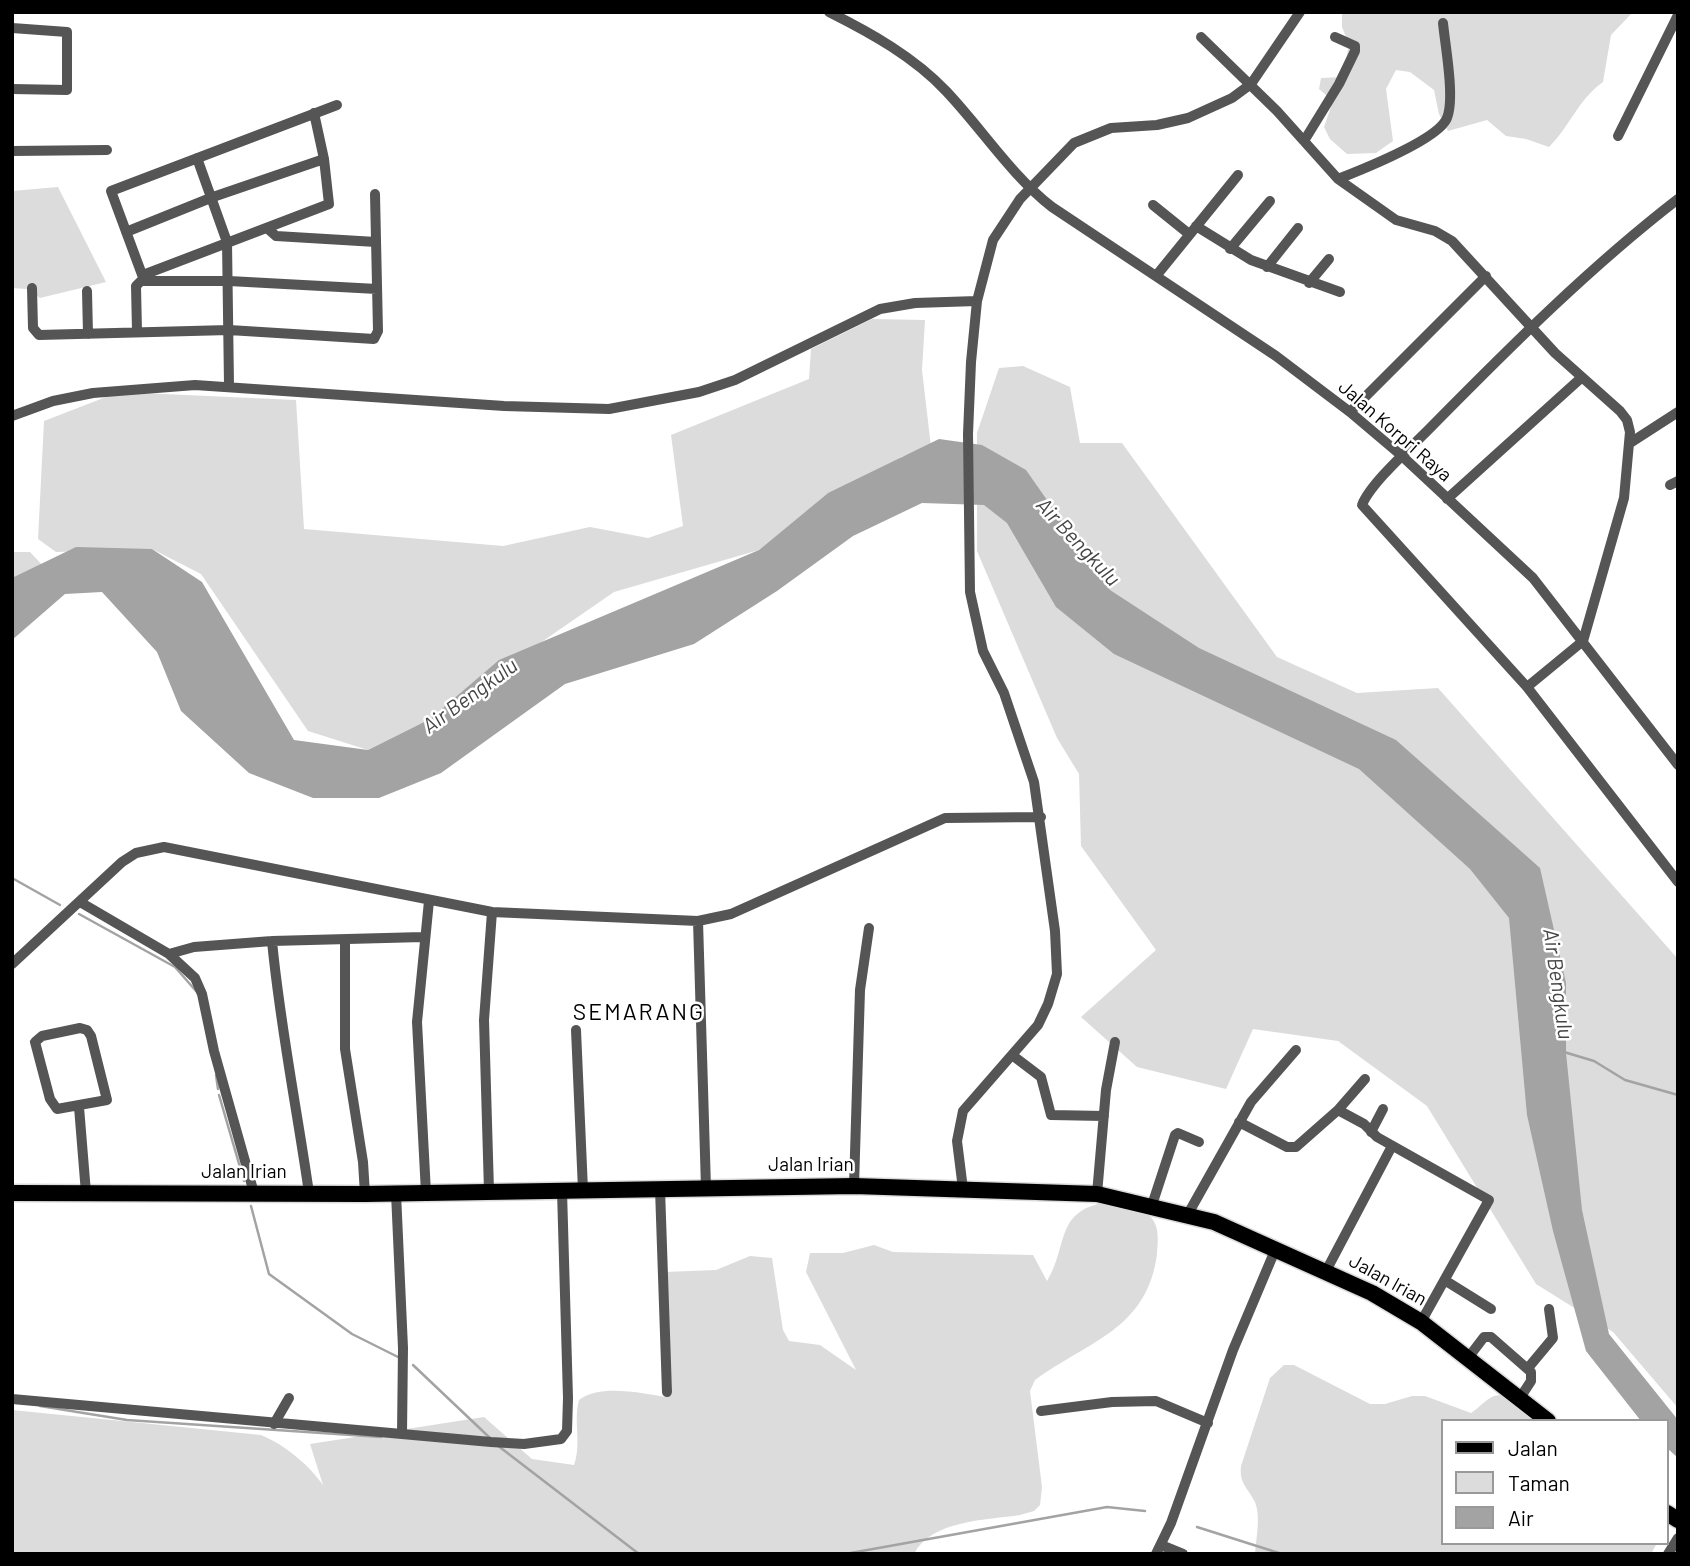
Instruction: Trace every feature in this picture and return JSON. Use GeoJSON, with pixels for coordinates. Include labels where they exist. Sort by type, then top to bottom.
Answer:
{"type":"FeatureCollection","features":[{"type":"Feature","properties":{"kind":"main road","name":"Jalan Irian"},"geometry":{"type":"LineString","coordinates":[[12,1193],[365,1194],[854,1186],[1097,1194],[1188,1214],[1276,1248],[1326,1271],[1421,1322],[1546,1419]]}},
{"type":"Feature","properties":{"kind":"street","name":"Jalan Korpri Raya"},"geometry":{"type":"LineString","coordinates":[[830,12],[883,41],[936,81],[1019,178],[1052,207],[1276,356],[1350,412],[1402,456],[1533,578],[1678,765]]}},
{"type":"Feature","properties":{"kind":"street"},"geometry":{"type":"LineString","coordinates":[[964,1189],[957,1141],[963,1111],[1038,1025],[1048,1004],[1056,974],[1057,952],[1041,817],[1024,748],[976,628],[969,571],[968,434],[977,301],[998,229],[1031,187],[1064,152],[1085,136],[1111,128],[1157,125],[1188,118],[1232,98],[1251,85],[1300,12]]}},
{"type":"Feature","properties":{"kind":"street"},"geometry":{"type":"LineString","coordinates":[[1618,136],[1678,15]]}},
{"type":"Feature","properties":{"kind":"street"},"geometry":{"type":"LineString","coordinates":[[1338,179],[1382,161],[1428,135],[1446,121],[1449,102],[1443,23]]}},
{"type":"Feature","properties":{"kind":"street"},"geometry":{"type":"LineString","coordinates":[[12,28],[67,32],[67,90],[12,89]]}},
{"type":"Feature","properties":{"kind":"street"},"geometry":{"type":"LineString","coordinates":[[1201,37],[1251,85],[1338,179],[1396,220],[1446,237],[1486,276],[1530,328],[1626,418],[1630,443],[1624,498],[1583,641],[1527,687]]}},
{"type":"Feature","properties":{"kind":"street"},"geometry":{"type":"LineString","coordinates":[[1304,141],[1339,85],[1355,51],[1354,46],[1335,37]]}},
{"type":"Feature","properties":{"kind":"street"},"geometry":{"type":"LineString","coordinates":[[144,277],[111,191],[337,105]]}},
{"type":"Feature","properties":{"kind":"street"},"geometry":{"type":"LineString","coordinates":[[137,331],[136,286],[144,277],[329,204],[324,159],[314,113]]}},
{"type":"Feature","properties":{"kind":"street"},"geometry":{"type":"LineString","coordinates":[[12,151],[107,150]]}},
{"type":"Feature","properties":{"kind":"street"},"geometry":{"type":"LineString","coordinates":[[197,158],[227,242],[229,385]]}},
{"type":"Feature","properties":{"kind":"street"},"geometry":{"type":"LineString","coordinates":[[126,232],[213,197],[324,159]]}},
{"type":"Feature","properties":{"kind":"street"},"geometry":{"type":"LineString","coordinates":[[1156,276],[1238,175]]}},
{"type":"Feature","properties":{"kind":"street"},"geometry":{"type":"LineString","coordinates":[[32,288],[35,333],[229,330],[374,339],[378,331],[375,194]]}},
{"type":"Feature","properties":{"kind":"street"},"geometry":{"type":"LineString","coordinates":[[1678,199],[1530,328],[1402,456],[1363,501],[1363,507],[1527,687],[1678,882]]}},
{"type":"Feature","properties":{"kind":"street"},"geometry":{"type":"LineString","coordinates":[[1230,249],[1270,201]]}},
{"type":"Feature","properties":{"kind":"street"},"geometry":{"type":"LineString","coordinates":[[1153,205],[1193,230],[1267,267],[1340,292]]}},
{"type":"Feature","properties":{"kind":"street"},"geometry":{"type":"LineString","coordinates":[[267,228],[276,236],[376,242]]}},
{"type":"Feature","properties":{"kind":"street"},"geometry":{"type":"LineString","coordinates":[[1267,267],[1298,228]]}},
{"type":"Feature","properties":{"kind":"street"},"geometry":{"type":"LineString","coordinates":[[1310,283],[1329,259]]}},
{"type":"Feature","properties":{"kind":"street"},"geometry":{"type":"LineString","coordinates":[[1350,412],[1486,276]]}},
{"type":"Feature","properties":{"kind":"street"},"geometry":{"type":"LineString","coordinates":[[144,277],[377,289]]}},
{"type":"Feature","properties":{"kind":"street"},"geometry":{"type":"LineString","coordinates":[[87,291],[88,334]]}},
{"type":"Feature","properties":{"kind":"street"},"geometry":{"type":"LineString","coordinates":[[12,416],[53,401],[93,393],[131,388],[229,385],[503,406],[609,409],[699,392],[735,380],[880,309],[915,303],[977,301]]}},
{"type":"Feature","properties":{"kind":"street"},"geometry":{"type":"LineString","coordinates":[[1447,499],[1581,378]]}},
{"type":"Feature","properties":{"kind":"street"},"geometry":{"type":"LineString","coordinates":[[1630,443],[1674,414],[1678,428]]}},
{"type":"Feature","properties":{"kind":"street"},"geometry":{"type":"LineString","coordinates":[[12,964],[122,862],[136,853],[163,847],[492,912],[698,922],[742,910],[945,818],[1041,817]]}},
{"type":"Feature","properties":{"kind":"street"},"geometry":{"type":"LineString","coordinates":[[426,1192],[417,1022],[423,937],[429,901]]}},
{"type":"Feature","properties":{"kind":"street"},"geometry":{"type":"LineString","coordinates":[[80,902],[169,954],[195,978],[202,994],[222,1082],[254,1193]]}},
{"type":"Feature","properties":{"kind":"street"},"geometry":{"type":"LineString","coordinates":[[489,1191],[484,1020],[492,912]]}},
{"type":"Feature","properties":{"kind":"street"},"geometry":{"type":"LineString","coordinates":[[698,922],[706,1188]]}},
{"type":"Feature","properties":{"kind":"street"},"geometry":{"type":"LineString","coordinates":[[854,1186],[860,990],[869,928]]}},
{"type":"Feature","properties":{"kind":"street"},"geometry":{"type":"LineString","coordinates":[[169,954],[194,947],[272,941],[423,937]]}},
{"type":"Feature","properties":{"kind":"street"},"geometry":{"type":"LineString","coordinates":[[345,940],[345,1049],[365,1194]]}},
{"type":"Feature","properties":{"kind":"street"},"geometry":{"type":"LineString","coordinates":[[272,941],[281,1029],[294,1085],[309,1193]]}},
{"type":"Feature","properties":{"kind":"street"},"geometry":{"type":"LineString","coordinates":[[80,1028],[89,1032],[107,1100],[79,1107],[60,1110],[52,1106],[35,1044],[39,1037],[80,1028]]}},
{"type":"Feature","properties":{"kind":"street"},"geometry":{"type":"LineString","coordinates":[[576,1030],[583,1190]]}},
{"type":"Feature","properties":{"kind":"street"},"geometry":{"type":"LineString","coordinates":[[1097,1194],[1104,1116],[1115,1042]]}},
{"type":"Feature","properties":{"kind":"street"},"geometry":{"type":"LineString","coordinates":[[1188,1214],[1251,1102],[1296,1050]]}},
{"type":"Feature","properties":{"kind":"street"},"geometry":{"type":"LineString","coordinates":[[1012,1055],[1041,1077],[1051,1115],[1104,1116]]}},
{"type":"Feature","properties":{"kind":"street"},"geometry":{"type":"LineString","coordinates":[[1240,1122],[1293,1147],[1300,1145],[1338,1110],[1364,1079]]}},
{"type":"Feature","properties":{"kind":"street"},"geometry":{"type":"LineString","coordinates":[[79,1107],[86,1193]]}},
{"type":"Feature","properties":{"kind":"street"},"geometry":{"type":"LineString","coordinates":[[1371,1132],[1383,1109]]}},
{"type":"Feature","properties":{"kind":"street"},"geometry":{"type":"LineString","coordinates":[[1338,1110],[1364,1124],[1392,1146],[1489,1200],[1421,1322]]}},
{"type":"Feature","properties":{"kind":"street"},"geometry":{"type":"LineString","coordinates":[[1152,1205],[1175,1135],[1178,1133],[1199,1142]]}},
{"type":"Feature","properties":{"kind":"street"},"geometry":{"type":"LineString","coordinates":[[1326,1271],[1392,1146]]}},
{"type":"Feature","properties":{"kind":"street"},"geometry":{"type":"LineString","coordinates":[[660,1189],[667,1392]]}},
{"type":"Feature","properties":{"kind":"street"},"geometry":{"type":"LineString","coordinates":[[12,1399],[495,1442],[549,1442],[561,1439],[567,1431],[568,1362],[562,1191]]}},
{"type":"Feature","properties":{"kind":"street"},"geometry":{"type":"LineString","coordinates":[[396,1193],[403,1348],[402,1434]]}},
{"type":"Feature","properties":{"kind":"street"},"geometry":{"type":"LineString","coordinates":[[1184,1554],[1158,1550],[1208,1423],[1233,1350],[1276,1248]]}},
{"type":"Feature","properties":{"kind":"street"},"geometry":{"type":"LineString","coordinates":[[1446,1281],[1491,1309]]}},
{"type":"Feature","properties":{"kind":"street"},"geometry":{"type":"LineString","coordinates":[[1528,1368],[1553,1338],[1549,1309]]}},
{"type":"Feature","properties":{"kind":"street"},"geometry":{"type":"LineString","coordinates":[[1468,1358],[1488,1336],[1528,1368],[1532,1378],[1520,1398]]}},
{"type":"Feature","properties":{"kind":"street"},"geometry":{"type":"LineString","coordinates":[[274,1424],[289,1398]]}},
{"type":"Feature","properties":{"kind":"street"},"geometry":{"type":"LineString","coordinates":[[1041,1410],[1112,1402],[1156,1401],[1208,1423]]}},
{"type":"Feature","properties":{"kind":"street"},"geometry":{"type":"LineString","coordinates":[[1668,1554],[1678,1538]]}},
{"type":"Feature","properties":{"kind":"green space"},"geometry":{"type":"Polygon","coordinates":[[[1342,12],[1631,14],[1611,35],[1603,82],[1580,105],[1549,147],[1506,136],[1487,120],[1448,131],[1439,114],[1434,90],[1410,72],[1396,70],[1386,89],[1393,141],[1376,153],[1347,154],[1330,139],[1324,127],[1333,101],[1319,89],[1321,78],[1343,77],[1349,44],[1342,27],[1342,12]]]}},
{"type":"Feature","properties":{"kind":"green space"},"geometry":{"type":"Polygon","coordinates":[[[58,187],[106,282],[40,298],[27,289],[12,288],[12,191],[58,187]]]}},
{"type":"Feature","properties":{"kind":"green space"},"geometry":{"type":"Polygon","coordinates":[[[872,319],[925,320],[922,370],[931,447],[901,457],[877,487],[828,493],[759,550],[614,592],[430,719],[368,750],[308,731],[201,574],[152,549],[56,552],[38,539],[44,421],[119,392],[296,400],[304,529],[503,546],[590,527],[648,538],[683,526],[671,435],[809,379],[811,349],[872,319]]]}},
{"type":"Feature","properties":{"kind":"green space"},"geometry":{"type":"Polygon","coordinates":[[[1023,366],[1070,387],[1080,443],[1122,443],[1277,657],[1357,693],[1438,688],[1678,959],[1678,1408],[1613,1332],[1536,1284],[1427,1106],[1338,1041],[1253,1029],[1226,1089],[1137,1067],[1081,1017],[1156,950],[1081,846],[1079,774],[1057,738],[977,551],[977,433],[999,368],[1023,366]]]}},
{"type":"Feature","properties":{"kind":"green space"},"geometry":{"type":"Polygon","coordinates":[[[12,552],[30,552],[45,568],[12,583],[12,552]]]}},
{"type":"Feature","properties":{"kind":"green space"},"geometry":{"type":"Polygon","coordinates":[[[1102,1203],[1138,1210],[1153,1219],[1158,1238],[1157,1254],[1151,1280],[1128,1317],[1112,1331],[1035,1380],[1030,1391],[1042,1487],[1040,1505],[1034,1511],[1020,1515],[946,1528],[933,1534],[914,1554],[12,1554],[12,1410],[261,1435],[295,1456],[323,1485],[310,1444],[484,1417],[532,1459],[574,1465],[579,1400],[598,1392],[609,1391],[665,1397],[672,1394],[665,1272],[716,1270],[750,1256],[772,1258],[783,1330],[789,1341],[820,1345],[856,1370],[806,1272],[810,1253],[843,1253],[874,1245],[893,1252],[1033,1255],[1047,1281],[1069,1223],[1087,1208],[1102,1203]]]}},
{"type":"Feature","properties":{"kind":"green space"},"geometry":{"type":"Polygon","coordinates":[[[1284,1365],[1294,1365],[1370,1404],[1385,1404],[1412,1396],[1425,1396],[1471,1413],[1491,1397],[1500,1395],[1517,1403],[1535,1419],[1442,1419],[1442,1545],[1656,1545],[1651,1554],[1255,1554],[1257,1508],[1243,1482],[1241,1466],[1270,1378],[1284,1365]]]}},
{"type":"Feature","properties":{"kind":"water","name":"Air Bengkulu"},"geometry":{"type":"Polygon","coordinates":[[[939,439],[982,445],[1026,470],[1110,590],[1199,648],[1396,740],[1540,868],[1566,983],[1566,1053],[1582,1210],[1609,1334],[1678,1420],[1678,1458],[1669,1450],[1669,1419],[1639,1419],[1586,1351],[1553,1231],[1527,1115],[1509,918],[1470,869],[1359,769],[1114,654],[1056,607],[1007,523],[984,505],[922,503],[853,536],[777,591],[694,644],[565,684],[441,773],[379,798],[313,798],[249,773],[181,711],[157,652],[102,592],[65,594],[12,640],[14,577],[76,547],[152,549],[202,582],[294,740],[368,750],[430,719],[499,660],[759,550],[828,493],[939,439]]]}},
{"type":"Feature","properties":{"kind":"waterway"},"geometry":{"type":"LineString","coordinates":[[12,878],[60,905]]}},
{"type":"Feature","properties":{"kind":"waterway"},"geometry":{"type":"LineString","coordinates":[[79,914],[175,967],[196,991]]}},
{"type":"Feature","properties":{"kind":"waterway"},"geometry":{"type":"LineString","coordinates":[[1564,1052],[1594,1061],[1625,1080],[1678,1095]]}},
{"type":"Feature","properties":{"kind":"waterway"},"geometry":{"type":"LineString","coordinates":[[216,1075],[218,1089]]}},
{"type":"Feature","properties":{"kind":"waterway"},"geometry":{"type":"LineString","coordinates":[[219,1095],[244,1181]]}},
{"type":"Feature","properties":{"kind":"waterway"},"geometry":{"type":"LineString","coordinates":[[251,1206],[269,1274],[352,1334],[400,1358]]}},
{"type":"Feature","properties":{"kind":"waterway"},"geometry":{"type":"LineString","coordinates":[[413,1365],[490,1438]]}},
{"type":"Feature","properties":{"kind":"waterway"},"geometry":{"type":"LineString","coordinates":[[40,1406],[127,1420],[381,1437]]}},
{"type":"Feature","properties":{"kind":"waterway"},"geometry":{"type":"LineString","coordinates":[[497,1445],[639,1554]]}},
{"type":"Feature","properties":{"kind":"waterway"},"geometry":{"type":"LineString","coordinates":[[845,1554],[1107,1507],[1145,1511]]}},
{"type":"Feature","properties":{"kind":"waterway"},"geometry":{"type":"LineString","coordinates":[[1197,1527],[1282,1554]]}},
{"type":"Feature","properties":{"kind":"district","name":"SEMARANG"},"geometry":{"type":"Point","coordinates":[639,1012]}}]}
